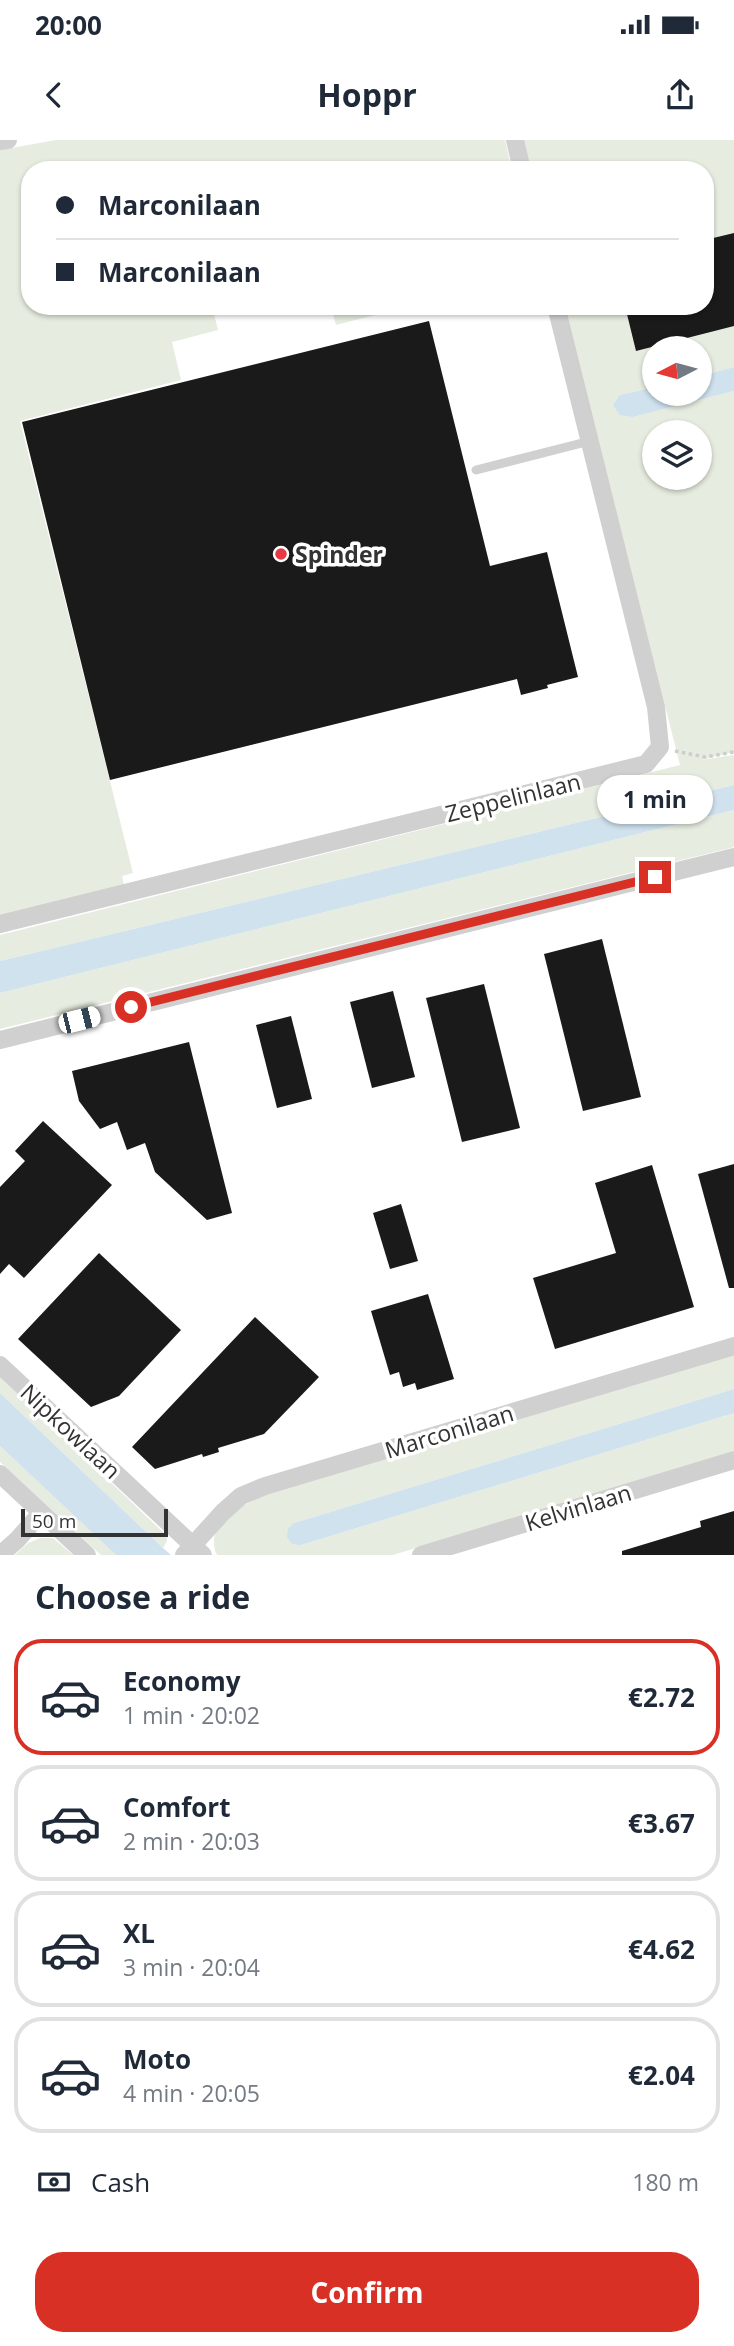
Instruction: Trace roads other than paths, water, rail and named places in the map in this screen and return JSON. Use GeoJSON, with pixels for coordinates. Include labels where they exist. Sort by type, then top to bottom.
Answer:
{"type":"FeatureCollection","features":[{"type":"Feature","properties":{"kind":"street"},"geometry":{"type":"LineString","coordinates":[[0,142],[8,140]]}},
{"type":"Feature","properties":{"kind":"street"},"geometry":{"type":"LineString","coordinates":[[515,140],[520,161]]}},
{"type":"Feature","properties":{"kind":"street"},"geometry":{"type":"LineString","coordinates":[[558,315],[590,441]]}},
{"type":"Feature","properties":{"kind":"street","name":"Zeppelinlaan"},"geometry":{"type":"LineString","coordinates":[[0,924],[646,764],[660,747],[656,707],[590,441]]}},
{"type":"Feature","properties":{"kind":"street"},"geometry":{"type":"LineString","coordinates":[[0,1040],[734,857]]}},
{"type":"Feature","properties":{"kind":"street","name":"Marconilaan"},"geometry":{"type":"LineString","coordinates":[[192,1552],[223,1512],[241,1496],[265,1486],[734,1346]]}},
{"type":"Feature","properties":{"kind":"street","name":"Nipkowlaan"},"geometry":{"type":"LineString","coordinates":[[0,1365],[192,1552]]}},
{"type":"Feature","properties":{"kind":"street","name":"Kelvinlaan"},"geometry":{"type":"LineString","coordinates":[[421,1555],[734,1460]]}},
{"type":"Feature","properties":{"kind":"street"},"geometry":{"type":"LineString","coordinates":[[0,1474],[87,1555]]}},
{"type":"Feature","properties":{"kind":"street"},"geometry":{"type":"LineString","coordinates":[[0,1555],[41,1513]]}},
{"type":"Feature","properties":{"kind":"lane"},"geometry":{"type":"LineString","coordinates":[[475,470],[590,441]]}},
{"type":"Feature","properties":{"kind":"water"},"geometry":{"type":"Polygon","coordinates":[[[734,367],[734,391],[712,397],[712,373],[734,367]]]}},
{"type":"Feature","properties":{"kind":"water"},"geometry":{"type":"Polygon","coordinates":[[[642,390],[642,406],[676,406],[633,417],[620,415],[613,405],[620,395],[642,390]]]}},
{"type":"Feature","properties":{"kind":"water"},"geometry":{"type":"Polygon","coordinates":[[[734,785],[734,810],[0,993],[0,961],[734,785]]]}},
{"type":"Feature","properties":{"kind":"water"},"geometry":{"type":"Polygon","coordinates":[[[734,1389],[734,1413],[301,1545],[292,1544],[287,1537],[288,1529],[294,1523],[734,1389]]]}},
{"type":"Feature","properties":{"kind":"water"},"geometry":{"type":"Polygon","coordinates":[[[0,1393],[171,1555],[116,1555],[0,1446],[0,1393]]]}},
{"type":"Feature","properties":{"kind":"place","name":"Spinder"},"geometry":{"type":"Point","coordinates":[281,554]}}]}
